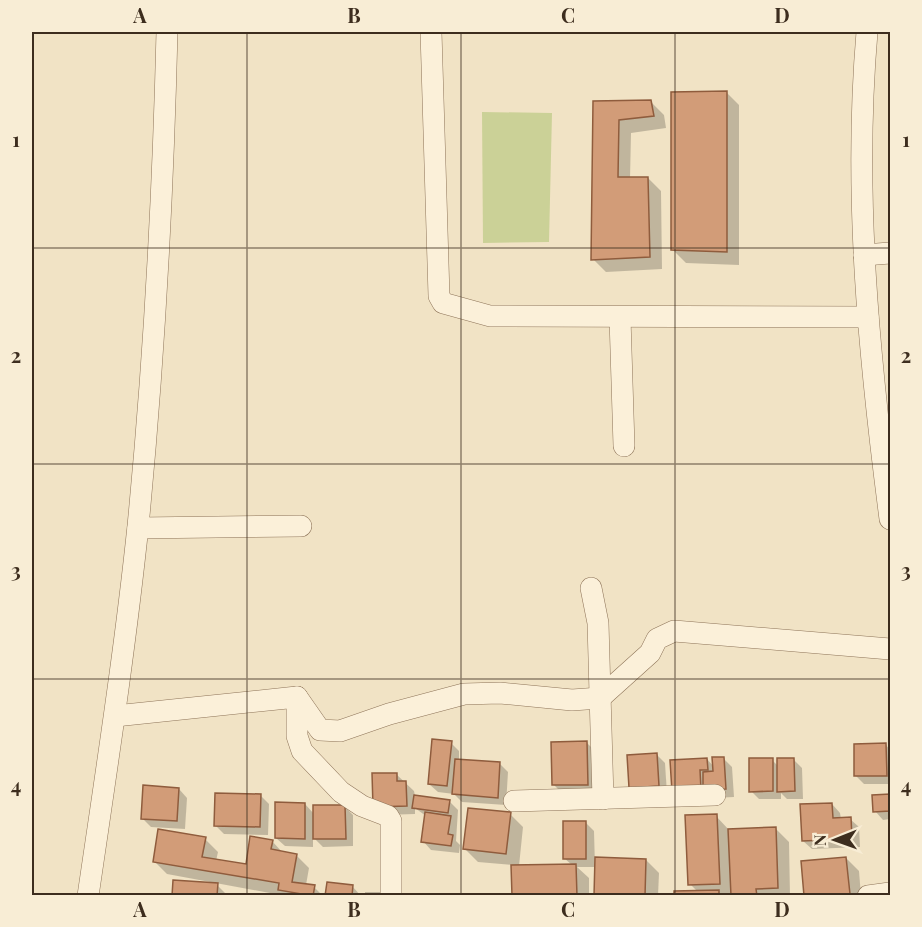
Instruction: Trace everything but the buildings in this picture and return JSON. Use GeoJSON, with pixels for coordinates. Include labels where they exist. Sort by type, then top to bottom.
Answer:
{"type":"FeatureCollection","features":[{"type":"Feature","properties":{"kind":"street"},"geometry":{"type":"LineString","coordinates":[[88,896],[115,716],[138,528],[164,173],[167,32]]}},
{"type":"Feature","properties":{"kind":"street"},"geometry":{"type":"LineString","coordinates":[[431,32],[439,296],[443,303],[490,316],[868,317]]}},
{"type":"Feature","properties":{"kind":"street"},"geometry":{"type":"LineString","coordinates":[[867,32],[861,103],[864,255],[876,410],[891,519]]}},
{"type":"Feature","properties":{"kind":"street"},"geometry":{"type":"LineString","coordinates":[[864,255],[891,253]]}},
{"type":"Feature","properties":{"kind":"street"},"geometry":{"type":"LineString","coordinates":[[620,318],[624,446]]}},
{"type":"Feature","properties":{"kind":"street"},"geometry":{"type":"LineString","coordinates":[[138,528],[301,526]]}},
{"type":"Feature","properties":{"kind":"street"},"geometry":{"type":"LineString","coordinates":[[591,588],[598,623],[603,799]]}},
{"type":"Feature","properties":{"kind":"street"},"geometry":{"type":"LineString","coordinates":[[297,697],[320,729],[340,731],[389,714],[464,694],[500,693],[572,700],[600,698],[650,653],[657,639],[674,631],[891,649]]}},
{"type":"Feature","properties":{"kind":"street"},"geometry":{"type":"LineString","coordinates":[[115,716],[297,697]]}},
{"type":"Feature","properties":{"kind":"street"},"geometry":{"type":"LineString","coordinates":[[297,697],[297,736],[302,752],[341,792],[362,806],[388,816],[391,821],[391,896]]}},
{"type":"Feature","properties":{"kind":"street"},"geometry":{"type":"LineString","coordinates":[[514,801],[715,795]]}},
{"type":"Feature","properties":{"kind":"street"},"geometry":{"type":"LineString","coordinates":[[868,896],[891,893]]}},
{"type":"Feature","properties":{"kind":"green space"},"geometry":{"type":"Polygon","coordinates":[[[482,112],[552,113],[549,242],[483,243],[482,112]]]}}]}
